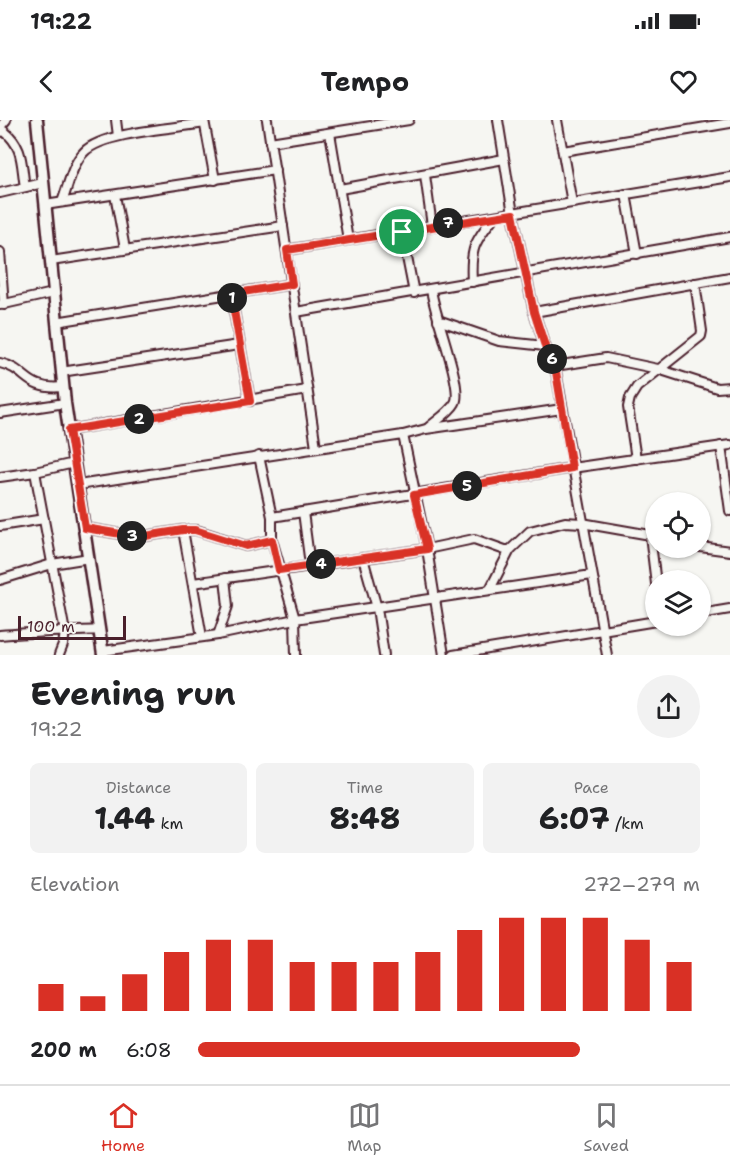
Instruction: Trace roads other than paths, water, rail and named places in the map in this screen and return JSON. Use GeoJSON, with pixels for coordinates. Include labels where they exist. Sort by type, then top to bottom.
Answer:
{"type":"FeatureCollection","features":[{"type":"Feature","properties":{"kind":"street"},"geometry":{"type":"LineString","coordinates":[[6,120],[0,129],[13,138],[19,147],[25,187]]}},
{"type":"Feature","properties":{"kind":"street"},"geometry":{"type":"LineString","coordinates":[[37,120],[63,387],[103,653],[295,620],[592,575]]}},
{"type":"Feature","properties":{"kind":"street"},"geometry":{"type":"LineString","coordinates":[[116,120],[118,136]]}},
{"type":"Feature","properties":{"kind":"street"},"geometry":{"type":"LineString","coordinates":[[267,120],[316,447]]}},
{"type":"Feature","properties":{"kind":"street"},"geometry":{"type":"LineString","coordinates":[[270,142],[409,120]]}},
{"type":"Feature","properties":{"kind":"street"},"geometry":{"type":"LineString","coordinates":[[498,120],[513,214],[534,312],[545,346],[555,366],[607,655]]}},
{"type":"Feature","properties":{"kind":"street"},"geometry":{"type":"LineString","coordinates":[[557,120],[572,203]]}},
{"type":"Feature","properties":{"kind":"street"},"geometry":{"type":"LineString","coordinates":[[62,202],[78,161],[83,152],[94,143],[118,136],[204,122],[215,180]]}},
{"type":"Feature","properties":{"kind":"street"},"geometry":{"type":"LineString","coordinates":[[563,151],[730,123]]}},
{"type":"Feature","properties":{"kind":"street"},"geometry":{"type":"LineString","coordinates":[[330,134],[348,240]]}},
{"type":"Feature","properties":{"kind":"street"},"geometry":{"type":"LineString","coordinates":[[340,189],[504,159]]}},
{"type":"Feature","properties":{"kind":"street"},"geometry":{"type":"LineString","coordinates":[[45,205],[275,170]]}},
{"type":"Feature","properties":{"kind":"street"},"geometry":{"type":"LineString","coordinates":[[425,175],[432,226]]}},
{"type":"Feature","properties":{"kind":"street"},"geometry":{"type":"LineString","coordinates":[[287,250],[730,177]]}},
{"type":"Feature","properties":{"kind":"street"},"geometry":{"type":"LineString","coordinates":[[0,193],[43,183]]}},
{"type":"Feature","properties":{"kind":"street"},"geometry":{"type":"LineString","coordinates":[[626,194],[637,254]]}},
{"type":"Feature","properties":{"kind":"street"},"geometry":{"type":"LineString","coordinates":[[115,195],[125,249]]}},
{"type":"Feature","properties":{"kind":"street"},"geometry":{"type":"LineString","coordinates":[[472,282],[473,248],[494,217]]}},
{"type":"Feature","properties":{"kind":"street"},"geometry":{"type":"LineString","coordinates":[[51,261],[283,226]]}},
{"type":"Feature","properties":{"kind":"street"},"geometry":{"type":"LineString","coordinates":[[402,232],[414,292]]}},
{"type":"Feature","properties":{"kind":"street"},"geometry":{"type":"LineString","coordinates":[[296,312],[730,237]]}},
{"type":"Feature","properties":{"kind":"street"},"geometry":{"type":"LineString","coordinates":[[0,252],[2,305],[53,294]]}},
{"type":"Feature","properties":{"kind":"street"},"geometry":{"type":"LineString","coordinates":[[534,312],[730,277]]}},
{"type":"Feature","properties":{"kind":"street"},"geometry":{"type":"LineString","coordinates":[[636,459],[628,406],[630,398],[637,387],[658,369],[699,340],[702,331],[695,283]]}},
{"type":"Feature","properties":{"kind":"street"},"geometry":{"type":"LineString","coordinates":[[57,322],[292,284]]}},
{"type":"Feature","properties":{"kind":"street"},"geometry":{"type":"LineString","coordinates":[[426,429],[452,406],[456,399],[448,353],[431,289]]}},
{"type":"Feature","properties":{"kind":"street"},"geometry":{"type":"LineString","coordinates":[[231,294],[250,401]]}},
{"type":"Feature","properties":{"kind":"street"},"geometry":{"type":"LineString","coordinates":[[438,320],[499,341],[545,346]]}},
{"type":"Feature","properties":{"kind":"street"},"geometry":{"type":"LineString","coordinates":[[62,372],[239,345]]}},
{"type":"Feature","properties":{"kind":"street"},"geometry":{"type":"LineString","coordinates":[[555,366],[606,358],[658,369],[717,388],[730,387]]}},
{"type":"Feature","properties":{"kind":"street"},"geometry":{"type":"LineString","coordinates":[[0,363],[11,366],[39,386],[50,389],[63,387]]}},
{"type":"Feature","properties":{"kind":"street"},"geometry":{"type":"LineString","coordinates":[[69,430],[307,390]]}},
{"type":"Feature","properties":{"kind":"street"},"geometry":{"type":"LineString","coordinates":[[0,413],[65,403]]}},
{"type":"Feature","properties":{"kind":"street"},"geometry":{"type":"LineString","coordinates":[[78,484],[562,409]]}},
{"type":"Feature","properties":{"kind":"street"},"geometry":{"type":"LineString","coordinates":[[403,435],[427,549],[444,655]]}},
{"type":"Feature","properties":{"kind":"street"},"geometry":{"type":"LineString","coordinates":[[272,517],[572,468],[730,445]]}},
{"type":"Feature","properties":{"kind":"street"},"geometry":{"type":"LineString","coordinates":[[720,446],[730,511]]}},
{"type":"Feature","properties":{"kind":"street"},"geometry":{"type":"LineString","coordinates":[[259,456],[272,517],[272,540],[295,620],[296,655]]}},
{"type":"Feature","properties":{"kind":"street"},"geometry":{"type":"LineString","coordinates":[[0,477],[74,463]]}},
{"type":"Feature","properties":{"kind":"street"},"geometry":{"type":"LineString","coordinates":[[36,472],[65,632],[59,655]]}},
{"type":"Feature","properties":{"kind":"street"},"geometry":{"type":"LineString","coordinates":[[303,512],[310,565]]}},
{"type":"Feature","properties":{"kind":"street"},"geometry":{"type":"LineString","coordinates":[[0,525],[44,519]]}},
{"type":"Feature","properties":{"kind":"street"},"geometry":{"type":"LineString","coordinates":[[490,589],[510,550],[525,535],[537,528],[565,522],[582,523],[645,535]]}},
{"type":"Feature","properties":{"kind":"street"},"geometry":{"type":"LineString","coordinates":[[85,528],[139,537],[195,530],[246,546],[272,540]]}},
{"type":"Feature","properties":{"kind":"street"},"geometry":{"type":"LineString","coordinates":[[183,530],[202,637]]}},
{"type":"Feature","properties":{"kind":"street"},"geometry":{"type":"LineString","coordinates":[[193,583],[427,549],[474,539],[510,550]]}},
{"type":"Feature","properties":{"kind":"street"},"geometry":{"type":"LineString","coordinates":[[711,548],[730,551]]}},
{"type":"Feature","properties":{"kind":"street"},"geometry":{"type":"LineString","coordinates":[[0,580],[52,564],[89,558]]}},
{"type":"Feature","properties":{"kind":"street"},"geometry":{"type":"LineString","coordinates":[[363,558],[378,608],[384,655]]}},
{"type":"Feature","properties":{"kind":"street"},"geometry":{"type":"LineString","coordinates":[[218,635],[228,606],[225,578]]}},
{"type":"Feature","properties":{"kind":"street"},"geometry":{"type":"LineString","coordinates":[[711,612],[730,609]]}},
{"type":"Feature","properties":{"kind":"street"},"geometry":{"type":"LineString","coordinates":[[453,655],[645,623]]}},
{"type":"Feature","properties":{"kind":"street"},"geometry":{"type":"LineString","coordinates":[[0,635],[39,631],[99,630]]}}]}
